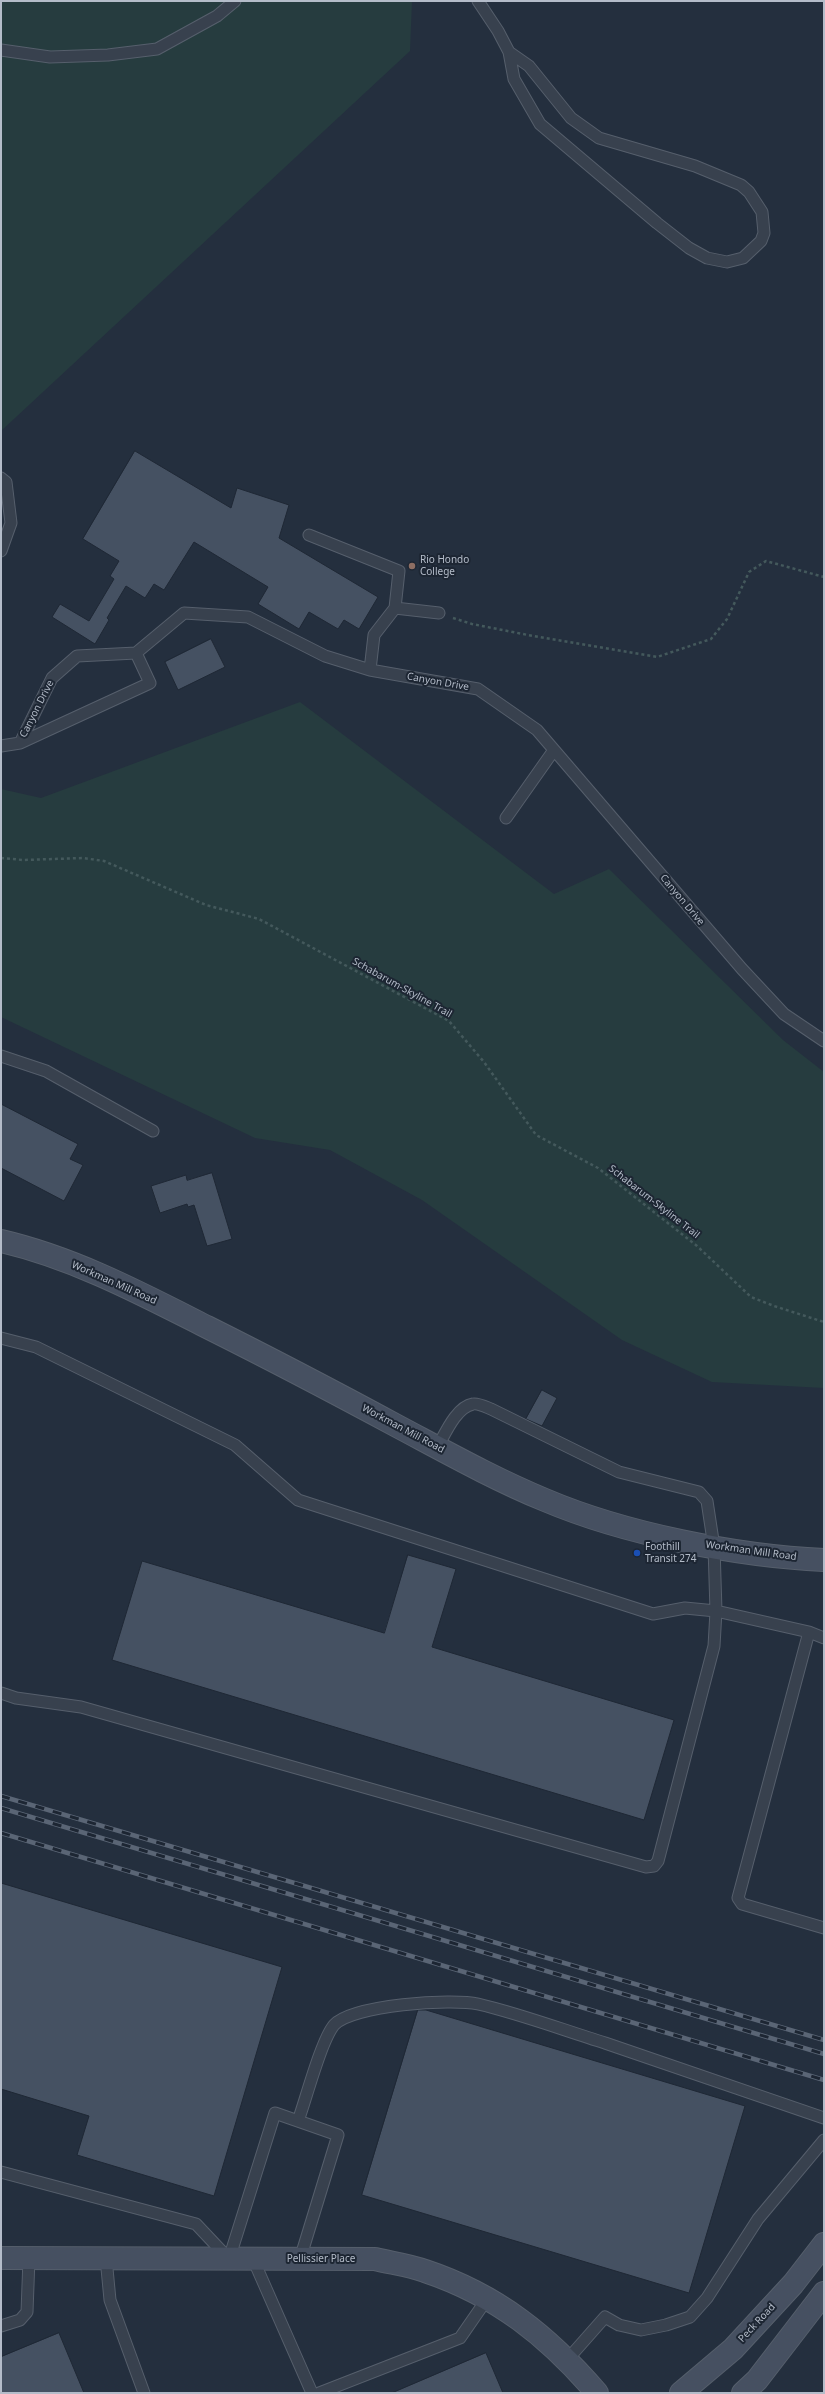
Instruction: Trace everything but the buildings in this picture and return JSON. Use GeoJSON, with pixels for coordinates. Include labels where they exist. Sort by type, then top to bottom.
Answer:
{"type":"FeatureCollection","features":[{"type":"Feature","properties":{"kind":"main road","name":"Workman Mill Road"},"geometry":{"type":"LineString","coordinates":[[1,1241],[41,1250],[119,1283],[269,1357],[437,1448],[546,1501],[635,1530],[714,1547],[791,1558],[824,1560]]}},
{"type":"Feature","properties":{"kind":"main road","name":"Peck Road"},"geometry":{"type":"LineString","coordinates":[[681,2393],[733,2349],[794,2284],[824,2244]]}},
{"type":"Feature","properties":{"kind":"main road","name":"Pellissier Place"},"geometry":{"type":"LineString","coordinates":[[1,2258],[375,2259],[425,2270],[487,2299],[516,2315],[567,2360],[596,2393]]}},
{"type":"Feature","properties":{"kind":"main road"},"geometry":{"type":"LineString","coordinates":[[743,2393],[757,2380],[824,2293]]}},
{"type":"Feature","properties":{"kind":"lane"},"geometry":{"type":"LineString","coordinates":[[1,50],[50,57],[108,55],[157,49],[217,16],[234,1]]}},
{"type":"Feature","properties":{"kind":"lane"},"geometry":{"type":"LineString","coordinates":[[478,1],[498,31],[509,52],[514,79],[540,124],[689,248],[707,258],[727,262],[743,258],[761,241],[764,222],[762,212],[749,192],[741,185],[695,166],[599,138],[571,118],[529,66],[509,52]]}},
{"type":"Feature","properties":{"kind":"lane"},"geometry":{"type":"LineString","coordinates":[[1,478],[6,482],[11,523],[1,551]]}},
{"type":"Feature","properties":{"kind":"lane"},"geometry":{"type":"LineString","coordinates":[[309,534],[399,571],[395,608],[374,635],[370,670]]}},
{"type":"Feature","properties":{"kind":"lane"},"geometry":{"type":"LineString","coordinates":[[395,608],[439,613]]}},
{"type":"Feature","properties":{"kind":"lane","name":"Canyon Drive"},"geometry":{"type":"LineString","coordinates":[[1,746],[20,743],[52,678],[77,656],[136,653],[184,613],[248,617],[325,656],[370,670],[478,689],[537,730],[742,969],[784,1014],[824,1041]]}},
{"type":"Feature","properties":{"kind":"lane"},"geometry":{"type":"LineString","coordinates":[[20,743],[150,683],[136,653]]}},
{"type":"Feature","properties":{"kind":"lane"},"geometry":{"type":"LineString","coordinates":[[506,818],[554,750]]}},
{"type":"Feature","properties":{"kind":"lane"},"geometry":{"type":"LineString","coordinates":[[1,1056],[46,1071],[153,1131]]}},
{"type":"Feature","properties":{"kind":"lane"},"geometry":{"type":"LineString","coordinates":[[1,1338],[36,1347],[235,1445],[298,1500],[653,1614],[685,1608],[716,1611],[809,1632],[824,1638]]}},
{"type":"Feature","properties":{"kind":"lane"},"geometry":{"type":"LineString","coordinates":[[1,1693],[16,1698],[81,1707],[646,1867],[654,1866],[658,1861],[714,1646],[716,1611],[714,1547],[707,1501],[699,1492],[619,1472],[491,1409],[474,1404],[464,1407],[437,1448]]}},
{"type":"Feature","properties":{"kind":"lane"},"geometry":{"type":"LineString","coordinates":[[809,1632],[738,1898],[742,1904],[824,1928]]}},
{"type":"Feature","properties":{"kind":"lane"},"geometry":{"type":"LineString","coordinates":[[298,2121],[325,2044],[334,2026],[340,2021],[362,2011],[412,2004],[456,2002],[477,2003],[572,2033],[824,2118]]}},
{"type":"Feature","properties":{"kind":"lane"},"geometry":{"type":"LineString","coordinates":[[1,2172],[196,2224],[229,2259],[274,2113],[338,2135],[300,2259]]}},
{"type":"Feature","properties":{"kind":"lane"},"geometry":{"type":"LineString","coordinates":[[567,2360],[605,2317],[619,2325],[642,2330],[666,2326],[690,2317],[707,2298],[758,2219],[824,2140]]}},
{"type":"Feature","properties":{"kind":"lane"},"geometry":{"type":"LineString","coordinates":[[1,2326],[20,2320],[27,2312],[30,2258]]}},
{"type":"Feature","properties":{"kind":"lane"},"geometry":{"type":"LineString","coordinates":[[106,2258],[110,2300],[144,2393]]}},
{"type":"Feature","properties":{"kind":"lane"},"geometry":{"type":"LineString","coordinates":[[253,2259],[312,2393]]}},
{"type":"Feature","properties":{"kind":"lane"},"geometry":{"type":"LineString","coordinates":[[319,2393],[460,2338],[487,2299]]}},
{"type":"Feature","properties":{"kind":"path"},"geometry":{"type":"LineString","coordinates":[[439,613],[472,624],[657,657],[711,639],[727,619],[749,572],[766,561],[824,577]]}},
{"type":"Feature","properties":{"kind":"path","name":"Schabarum-Skyline Trail"},"geometry":{"type":"LineString","coordinates":[[1,858],[29,860],[83,858],[104,861],[206,905],[260,919],[449,1021],[480,1058],[529,1127],[540,1138],[598,1168],[697,1246],[751,1297],[824,1322]]}},
{"type":"Feature","properties":{"kind":"green space"},"geometry":{"type":"Polygon","coordinates":[[[1,1],[412,1],[410,51],[1,431],[1,1]]]}},
{"type":"Feature","properties":{"kind":"green space"},"geometry":{"type":"Polygon","coordinates":[[[300,702],[554,894],[609,869],[783,1040],[824,1072],[824,1388],[712,1382],[622,1340],[422,1200],[330,1150],[255,1138],[1,1017],[1,789],[41,798],[300,702]]]}},
{"type":"Feature","properties":{"kind":"railway"},"geometry":{"type":"LineString","coordinates":[[1,1796],[824,2040]]}},
{"type":"Feature","properties":{"kind":"railway"},"geometry":{"type":"LineString","coordinates":[[1,1808],[824,2054]]}},
{"type":"Feature","properties":{"kind":"railway"},"geometry":{"type":"LineString","coordinates":[[1,1833],[824,2080]]}},
{"type":"Feature","properties":{"kind":"place","name":"Rio Hondo College"},"geometry":{"type":"Point","coordinates":[412,566]}},
{"type":"Feature","properties":{"kind":"place","name":"Foothill Transit 274"},"geometry":{"type":"Point","coordinates":[637,1553]}}]}
